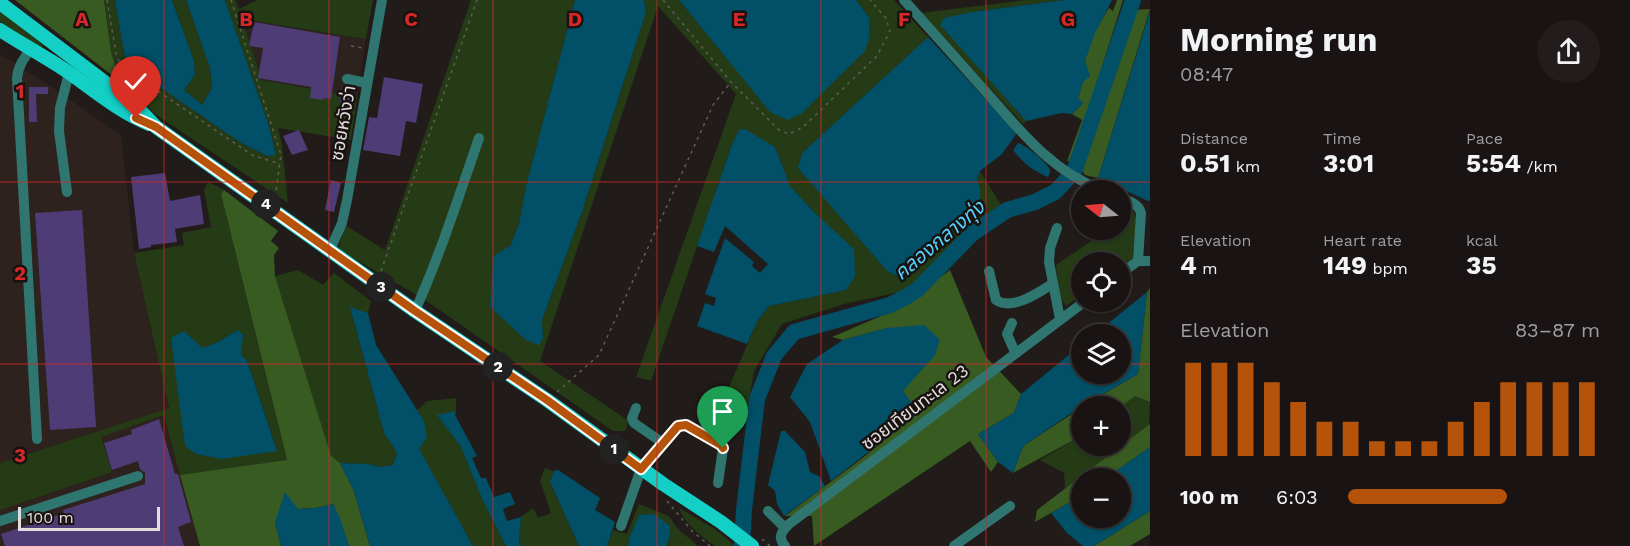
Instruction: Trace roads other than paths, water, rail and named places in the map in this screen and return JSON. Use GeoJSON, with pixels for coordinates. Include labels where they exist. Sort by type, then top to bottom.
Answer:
{"type":"FeatureCollection","features":[{"type":"Feature","properties":{"kind":"main road"},"geometry":{"type":"LineString","coordinates":[[0,3],[135,105],[156,127]]}},
{"type":"Feature","properties":{"kind":"main road"},"geometry":{"type":"LineString","coordinates":[[0,30],[69,73],[104,99],[156,127],[415,311],[721,522],[752,546]]}},
{"type":"Feature","properties":{"kind":"street","name":"ซอยหวังว่า"},"geometry":{"type":"LineString","coordinates":[[330,250],[342,223],[347,200],[382,0]]}},
{"type":"Feature","properties":{"kind":"street"},"geometry":{"type":"LineString","coordinates":[[904,0],[1044,156],[1080,180]]}},
{"type":"Feature","properties":{"kind":"street"},"geometry":{"type":"LineString","coordinates":[[31,49],[21,62],[17,78],[37,440]]}},
{"type":"Feature","properties":{"kind":"street"},"geometry":{"type":"LineString","coordinates":[[67,192],[59,131],[60,108],[69,73]]}},
{"type":"Feature","properties":{"kind":"street"},"geometry":{"type":"LineString","coordinates":[[347,79],[367,83]]}},
{"type":"Feature","properties":{"kind":"street"},"geometry":{"type":"LineString","coordinates":[[415,311],[455,211],[479,138]]}},
{"type":"Feature","properties":{"kind":"street"},"geometry":{"type":"LineString","coordinates":[[1131,203],[1136,205],[1141,213],[1138,261]]}},
{"type":"Feature","properties":{"kind":"street"},"geometry":{"type":"LineString","coordinates":[[1057,228],[1049,255],[1060,319]]}},
{"type":"Feature","properties":{"kind":"street"},"geometry":{"type":"LineString","coordinates":[[1131,266],[1138,261],[1150,261]]}},
{"type":"Feature","properties":{"kind":"street"},"geometry":{"type":"LineString","coordinates":[[989,271],[996,300],[1002,304],[1021,300],[1053,284]]}},
{"type":"Feature","properties":{"kind":"street","name":"ซอยเทียนทะเล 23"},"geometry":{"type":"LineString","coordinates":[[785,528],[1071,311]]}},
{"type":"Feature","properties":{"kind":"street"},"geometry":{"type":"LineString","coordinates":[[1012,323],[1007,334],[1015,352]]}},
{"type":"Feature","properties":{"kind":"street"},"geometry":{"type":"LineString","coordinates":[[636,408],[632,418],[634,423],[663,443]]}},
{"type":"Feature","properties":{"kind":"street"},"geometry":{"type":"LineString","coordinates":[[621,526],[641,469],[678,426],[686,425],[722,446],[718,483]]}},
{"type":"Feature","properties":{"kind":"street"},"geometry":{"type":"LineString","coordinates":[[0,521],[138,476]]}},
{"type":"Feature","properties":{"kind":"street"},"geometry":{"type":"LineString","coordinates":[[954,546],[1011,506]]}},
{"type":"Feature","properties":{"kind":"street"},"geometry":{"type":"LineString","coordinates":[[768,511],[785,528],[780,537],[785,546]]}},
{"type":"Feature","properties":{"kind":"street"},"geometry":{"type":"LineString","coordinates":[[968,536],[977,546]]}},
{"type":"Feature","properties":{"kind":"water"},"geometry":{"type":"Polygon","coordinates":[[[115,0],[172,0],[194,61],[195,75],[184,90],[202,105],[212,88],[210,68],[186,0],[225,0],[269,126],[276,155],[267,156],[241,143],[126,64],[115,0]]]}},
{"type":"Feature","properties":{"kind":"water"},"geometry":{"type":"Polygon","coordinates":[[[575,0],[644,0],[646,12],[582,212],[542,320],[543,338],[539,345],[526,340],[490,307],[493,256],[510,246],[519,224],[526,186],[575,0]]]}},
{"type":"Feature","properties":{"kind":"water"},"geometry":{"type":"Polygon","coordinates":[[[679,0],[856,0],[869,17],[869,38],[865,51],[801,114],[787,120],[770,112],[679,0]]]}},
{"type":"Feature","properties":{"kind":"water"},"geometry":{"type":"Polygon","coordinates":[[[1064,0],[1112,0],[1095,33],[1085,61],[1090,76],[1083,82],[1078,98],[1083,103],[1072,114],[1062,113],[1026,121],[940,25],[944,18],[972,12],[1064,0]]]}},
{"type":"Feature","properties":{"kind":"water"},"geometry":{"type":"Polygon","coordinates":[[[1150,11],[1150,201],[1131,193],[1131,180],[1098,178],[1150,11]]]}},
{"type":"Feature","properties":{"kind":"water"},"geometry":{"type":"Polygon","coordinates":[[[928,37],[1017,133],[1002,154],[980,171],[977,178],[980,199],[963,213],[914,270],[901,278],[887,271],[798,168],[802,153],[928,37]]]}},
{"type":"Feature","properties":{"kind":"water"},"geometry":{"type":"Polygon","coordinates":[[[745,129],[775,147],[790,186],[854,249],[855,276],[846,290],[769,306],[758,320],[747,344],[697,326],[705,303],[714,306],[716,298],[705,294],[725,238],[754,262],[752,266],[760,273],[768,264],[725,226],[714,252],[697,246],[732,144],[739,130],[745,129]]]}},
{"type":"Feature","properties":{"kind":"water"},"geometry":{"type":"Polygon","coordinates":[[[1018,143],[1047,165],[1050,172],[1048,177],[1037,172],[1017,155],[1013,150],[1018,143]]]}},
{"type":"Feature","properties":{"kind":"water"},"geometry":{"type":"Polygon","coordinates":[[[1147,292],[1138,374],[1131,378],[1131,324],[1107,324],[1122,312],[1131,312],[1131,305],[1147,292]]]}},
{"type":"Feature","properties":{"kind":"water"},"geometry":{"type":"Polygon","coordinates":[[[350,307],[368,313],[376,345],[424,421],[427,437],[419,449],[473,546],[370,546],[354,491],[340,463],[381,467],[393,465],[397,453],[384,433],[350,307]]]}},
{"type":"Feature","properties":{"kind":"water"},"geometry":{"type":"Polygon","coordinates":[[[924,325],[940,340],[935,355],[903,391],[919,413],[831,481],[810,422],[790,397],[807,364],[843,340],[887,328],[924,325]]]}},
{"type":"Feature","properties":{"kind":"water"},"geometry":{"type":"Polygon","coordinates":[[[238,330],[243,335],[241,355],[247,360],[277,451],[222,459],[196,454],[185,446],[171,338],[184,331],[202,348],[238,330]]]}},
{"type":"Feature","properties":{"kind":"water"},"geometry":{"type":"Polygon","coordinates":[[[1071,353],[1071,384],[1120,384],[1100,396],[1071,396],[1071,413],[1023,446],[1013,473],[998,462],[978,434],[1014,413],[1021,394],[1071,353]]]}},
{"type":"Feature","properties":{"kind":"water"},"geometry":{"type":"Polygon","coordinates":[[[456,411],[455,415],[477,456],[472,458],[481,478],[486,478],[494,497],[510,492],[515,504],[503,509],[507,521],[521,517],[519,542],[521,546],[506,546],[483,501],[461,447],[437,415],[456,411]]]}},
{"type":"Feature","properties":{"kind":"water"},"geometry":{"type":"Polygon","coordinates":[[[781,431],[785,431],[805,452],[810,472],[819,476],[825,486],[784,516],[777,504],[775,491],[768,485],[781,431]]]}},
{"type":"Feature","properties":{"kind":"water"},"geometry":{"type":"Polygon","coordinates":[[[1150,447],[1150,511],[1131,523],[1131,468],[1120,468],[1150,447]]]}},
{"type":"Feature","properties":{"kind":"water"},"geometry":{"type":"Polygon","coordinates":[[[558,470],[600,498],[595,510],[615,522],[607,546],[579,546],[550,482],[554,471],[558,470]]]}},
{"type":"Feature","properties":{"kind":"water"},"geometry":{"type":"Polygon","coordinates":[[[285,492],[298,509],[333,504],[349,546],[281,546],[275,522],[285,492]]]}},
{"type":"Feature","properties":{"kind":"water"},"geometry":{"type":"Polygon","coordinates":[[[1071,502],[1071,528],[1123,528],[1094,546],[1083,546],[1067,533],[1051,513],[1071,502]]]}},
{"type":"Feature","properties":{"kind":"water"},"geometry":{"type":"Polygon","coordinates":[[[654,514],[670,526],[666,546],[628,546],[639,515],[654,514]]]}},
{"type":"Feature","properties":{"kind":"waterway","name":"คลองกลางทุ่ง"},"geometry":{"type":"LineString","coordinates":[[742,546],[757,399],[774,356],[794,332],[890,305],[906,297],[917,290],[973,233],[1007,210],[1035,202],[1055,192],[1074,172],[1133,0]]}}]}
